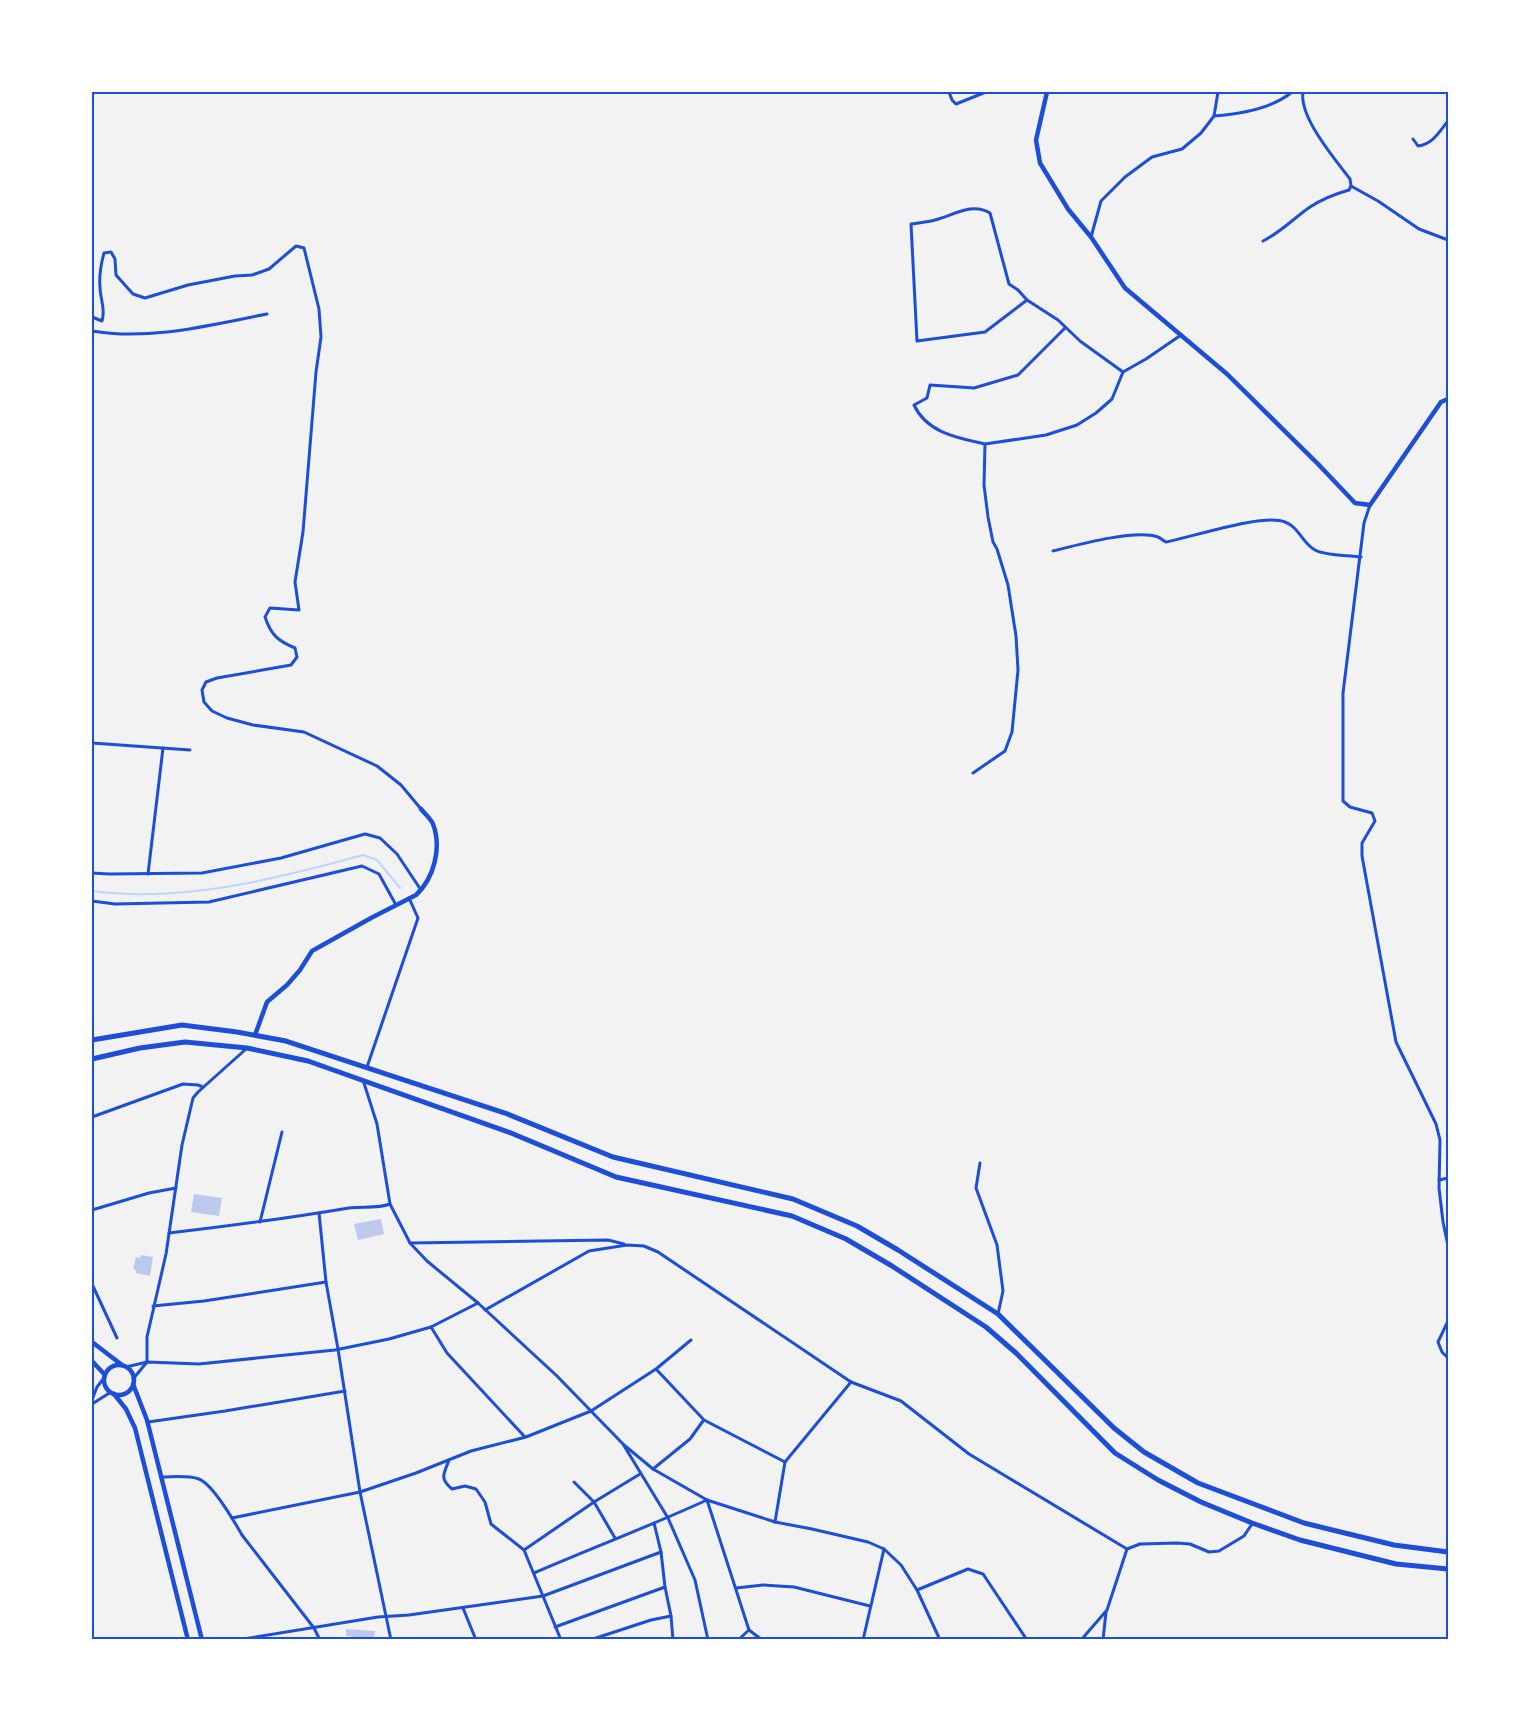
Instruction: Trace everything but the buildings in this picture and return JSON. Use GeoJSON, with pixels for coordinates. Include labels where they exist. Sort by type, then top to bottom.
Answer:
{"type":"FeatureCollection","features":[{"type":"Feature","properties":{"kind":"main road"},"geometry":{"type":"LineString","coordinates":[[92,1040],[182,1025],[286,1041],[505,1113],[614,1157],[793,1199],[857,1226],[998,1314],[1114,1428],[1144,1452],[1198,1483],[1304,1523],[1395,1545],[1449,1552]]}},
{"type":"Feature","properties":{"kind":"main road"},"geometry":{"type":"LineString","coordinates":[[92,1059],[140,1048],[185,1042],[247,1048],[308,1060],[511,1133],[616,1177],[792,1216],[846,1239],[986,1327],[1016,1353],[1116,1453],[1158,1480],[1201,1502],[1300,1540],[1364,1557],[1449,1569]]}},
{"type":"Feature","properties":{"kind":"street"},"geometry":{"type":"LineString","coordinates":[[949,92],[956,104],[986,92]]}},
{"type":"Feature","properties":{"kind":"street"},"geometry":{"type":"LineString","coordinates":[[1047,92],[1036,140],[1040,163],[1068,209],[1091,237],[1125,288],[1227,374],[1355,503],[1370,505]]}},
{"type":"Feature","properties":{"kind":"street"},"geometry":{"type":"LineString","coordinates":[[1091,237],[1101,201],[1125,177],[1152,157],[1182,148],[1201,133],[1214,116],[1218,92]]}},
{"type":"Feature","properties":{"kind":"street"},"geometry":{"type":"LineString","coordinates":[[1214,116],[1261,107],[1292,92]]}},
{"type":"Feature","properties":{"kind":"street"},"geometry":{"type":"LineString","coordinates":[[1263,241],[1310,207],[1332,195],[1349,190],[1351,186],[1350,179],[1307,117],[1302,99],[1303,92]]}},
{"type":"Feature","properties":{"kind":"street"},"geometry":{"type":"LineString","coordinates":[[1413,140],[1418,146],[1432,141],[1449,121]]}},
{"type":"Feature","properties":{"kind":"street"},"geometry":{"type":"LineString","coordinates":[[1351,186],[1378,201],[1419,230],[1449,240]]}},
{"type":"Feature","properties":{"kind":"street"},"geometry":{"type":"LineString","coordinates":[[1027,300],[985,332],[917,341],[911,224],[933,221],[974,208],[982,208],[990,213],[1009,284],[1123,372]]}},
{"type":"Feature","properties":{"kind":"street"},"geometry":{"type":"LineString","coordinates":[[92,317],[102,321],[105,313],[99,287],[101,265],[104,253],[111,252],[115,259],[116,275],[133,294],[145,298],[188,285],[252,275],[268,269],[296,246],[304,248],[320,309],[321,337],[314,393],[303,532],[295,582],[299,610],[270,608],[265,617],[269,628],[280,641],[295,648],[297,657],[291,665],[206,682],[202,690],[204,702],[212,711],[227,718],[254,725],[304,732],[377,766],[401,785],[432,822],[436,834],[437,854],[428,881],[421,890],[312,951],[287,985],[267,1002],[255,1035]]}},
{"type":"Feature","properties":{"kind":"street"},"geometry":{"type":"LineString","coordinates":[[92,331],[109,334],[180,331],[267,314]]}},
{"type":"Feature","properties":{"kind":"street"},"geometry":{"type":"LineString","coordinates":[[1065,328],[1018,375],[974,388],[930,385],[927,398],[914,405],[919,415],[944,434],[985,444],[1046,435],[1077,424],[1096,413],[1112,399],[1123,372],[1181,335]]}},
{"type":"Feature","properties":{"kind":"street"},"geometry":{"type":"LineString","coordinates":[[1449,399],[1441,402],[1370,505],[1364,523],[1343,693],[1342,801],[1350,807],[1372,813],[1375,821],[1362,843],[1362,851],[1396,1042],[1436,1124],[1440,1140],[1439,1180],[1443,1222],[1449,1246]]}},
{"type":"Feature","properties":{"kind":"street"},"geometry":{"type":"LineString","coordinates":[[973,773],[1005,751],[1012,732],[1018,670],[1016,636],[1008,585],[993,542],[988,517],[984,485],[985,444]]}},
{"type":"Feature","properties":{"kind":"street"},"geometry":{"type":"LineString","coordinates":[[1053,551],[1099,540],[1141,535],[1158,537],[1166,542],[1272,519],[1284,521],[1293,526],[1308,546],[1317,552],[1361,557]]}},
{"type":"Feature","properties":{"kind":"street"},"geometry":{"type":"LineString","coordinates":[[92,743],[190,750]]}},
{"type":"Feature","properties":{"kind":"street"},"geometry":{"type":"LineString","coordinates":[[148,874],[163,748]]}},
{"type":"Feature","properties":{"kind":"street"},"geometry":{"type":"LineString","coordinates":[[92,873],[202,873],[281,858],[365,834],[380,838],[397,854],[421,890]]}},
{"type":"Feature","properties":{"kind":"street"},"geometry":{"type":"LineString","coordinates":[[92,900],[115,904],[209,902],[362,866],[379,874],[396,905]]}},
{"type":"Feature","properties":{"kind":"street"},"geometry":{"type":"LineString","coordinates":[[367,1068],[418,918],[409,898]]}},
{"type":"Feature","properties":{"kind":"street"},"geometry":{"type":"LineString","coordinates":[[92,1402],[112,1393],[123,1394],[131,1388],[147,1362],[147,1337],[166,1254],[182,1145],[193,1098],[247,1048]]}},
{"type":"Feature","properties":{"kind":"street"},"geometry":{"type":"LineString","coordinates":[[363,1080],[377,1124],[390,1204],[410,1243],[427,1261],[478,1303],[557,1376],[623,1444],[653,1469],[707,1500],[775,1522],[868,1542],[884,1549],[901,1565],[917,1590],[940,1640]]}},
{"type":"Feature","properties":{"kind":"street"},"geometry":{"type":"LineString","coordinates":[[92,1118],[183,1084],[198,1085],[204,1088]]}},
{"type":"Feature","properties":{"kind":"street"},"geometry":{"type":"LineString","coordinates":[[260,1222],[282,1132]]}},
{"type":"Feature","properties":{"kind":"street"},"geometry":{"type":"LineString","coordinates":[[980,1163],[976,1188],[997,1245],[1003,1291],[998,1314]]}},
{"type":"Feature","properties":{"kind":"street"},"geometry":{"type":"LineString","coordinates":[[1439,1180],[1449,1178]]}},
{"type":"Feature","properties":{"kind":"street"},"geometry":{"type":"LineString","coordinates":[[92,1210],[149,1193],[176,1188]]}},
{"type":"Feature","properties":{"kind":"street"},"geometry":{"type":"LineString","coordinates":[[169,1233],[390,1204]]}},
{"type":"Feature","properties":{"kind":"street"},"geometry":{"type":"LineString","coordinates":[[319,1213],[326,1282],[360,1492],[391,1640]]}},
{"type":"Feature","properties":{"kind":"street"},"geometry":{"type":"LineString","coordinates":[[410,1243],[608,1240],[627,1245],[644,1246],[658,1252],[851,1383],[901,1401],[969,1454],[1127,1550]]}},
{"type":"Feature","properties":{"kind":"street"},"geometry":{"type":"LineString","coordinates":[[485,1310],[589,1251],[627,1245]]}},
{"type":"Feature","properties":{"kind":"street"},"geometry":{"type":"LineString","coordinates":[[153,1306],[204,1301],[326,1282]]}},
{"type":"Feature","properties":{"kind":"street"},"geometry":{"type":"LineString","coordinates":[[92,1284],[117,1338]]}},
{"type":"Feature","properties":{"kind":"street"},"geometry":{"type":"LineString","coordinates":[[92,1402],[97,1387],[112,1366],[147,1362],[199,1364],[338,1349],[389,1339],[431,1327],[478,1303]]}},
{"type":"Feature","properties":{"kind":"street"},"geometry":{"type":"LineString","coordinates":[[1449,1321],[1438,1342],[1442,1352],[1449,1358]]}},
{"type":"Feature","properties":{"kind":"street"},"geometry":{"type":"LineString","coordinates":[[431,1327],[447,1353],[526,1437]]}},
{"type":"Feature","properties":{"kind":"street"},"geometry":{"type":"LineString","coordinates":[[232,1518],[360,1492],[471,1451],[526,1437],[591,1412],[656,1369],[691,1340]]}},
{"type":"Feature","properties":{"kind":"street"},"geometry":{"type":"LineString","coordinates":[[92,1342],[130,1370],[147,1422],[202,1640]]}},
{"type":"Feature","properties":{"kind":"street"},"geometry":{"type":"LineString","coordinates":[[92,1362],[104,1376],[105,1386],[126,1409],[135,1428],[188,1640]]}},
{"type":"Feature","properties":{"kind":"street"},"geometry":{"type":"LineString","coordinates":[[656,1369],[704,1420],[785,1462]]}},
{"type":"Feature","properties":{"kind":"street"},"geometry":{"type":"LineString","coordinates":[[775,1522],[785,1462],[851,1383]]}},
{"type":"Feature","properties":{"kind":"street"},"geometry":{"type":"LineString","coordinates":[[147,1422],[225,1412],[345,1391]]}},
{"type":"Feature","properties":{"kind":"street"},"geometry":{"type":"LineString","coordinates":[[653,1469],[690,1439],[704,1420]]}},
{"type":"Feature","properties":{"kind":"street"},"geometry":{"type":"LineString","coordinates":[[623,1444],[668,1518],[695,1580],[708,1640]]}},
{"type":"Feature","properties":{"kind":"street"},"geometry":{"type":"LineString","coordinates":[[449,1460],[444,1477],[445,1483],[452,1489],[465,1486],[476,1489],[485,1502],[491,1524],[524,1550],[561,1640]]}},
{"type":"Feature","properties":{"kind":"street"},"geometry":{"type":"LineString","coordinates":[[524,1550],[640,1474]]}},
{"type":"Feature","properties":{"kind":"street"},"geometry":{"type":"LineString","coordinates":[[161,1477],[200,1479],[208,1486],[314,1628],[320,1640]]}},
{"type":"Feature","properties":{"kind":"street"},"geometry":{"type":"LineString","coordinates":[[574,1482],[594,1502],[615,1538]]}},
{"type":"Feature","properties":{"kind":"street"},"geometry":{"type":"LineString","coordinates":[[534,1573],[707,1500]]}},
{"type":"Feature","properties":{"kind":"street"},"geometry":{"type":"LineString","coordinates":[[707,1500],[749,1630],[762,1640]]}},
{"type":"Feature","properties":{"kind":"street"},"geometry":{"type":"LineString","coordinates":[[654,1523],[661,1552],[673,1640]]}},
{"type":"Feature","properties":{"kind":"street"},"geometry":{"type":"LineString","coordinates":[[1103,1640],[1107,1610],[1127,1550],[1140,1544],[1177,1543],[1190,1544],[1209,1552],[1219,1551],[1244,1536],[1252,1523]]}},
{"type":"Feature","properties":{"kind":"street"},"geometry":{"type":"LineString","coordinates":[[863,1640],[884,1549]]}},
{"type":"Feature","properties":{"kind":"street"},"geometry":{"type":"LineString","coordinates":[[237,1640],[543,1596],[661,1552]]}},
{"type":"Feature","properties":{"kind":"street"},"geometry":{"type":"LineString","coordinates":[[917,1590],[968,1569],[983,1574],[1027,1640]]}},
{"type":"Feature","properties":{"kind":"street"},"geometry":{"type":"LineString","coordinates":[[736,1588],[763,1585],[794,1587],[870,1606]]}},
{"type":"Feature","properties":{"kind":"street"},"geometry":{"type":"LineString","coordinates":[[555,1627],[664,1587]]}},
{"type":"Feature","properties":{"kind":"street"},"geometry":{"type":"LineString","coordinates":[[463,1608],[476,1640]]}},
{"type":"Feature","properties":{"kind":"street"},"geometry":{"type":"LineString","coordinates":[[1081,1640],[1107,1610]]}},
{"type":"Feature","properties":{"kind":"street"},"geometry":{"type":"LineString","coordinates":[[590,1640],[651,1620],[671,1616]]}},
{"type":"Feature","properties":{"kind":"street"},"geometry":{"type":"LineString","coordinates":[[738,1640],[749,1630]]}},
{"type":"Feature","properties":{"kind":"waterway"},"geometry":{"type":"LineString","coordinates":[[92,891],[126,894],[194,891],[263,880],[363,855],[377,860],[400,888]]}}]}
